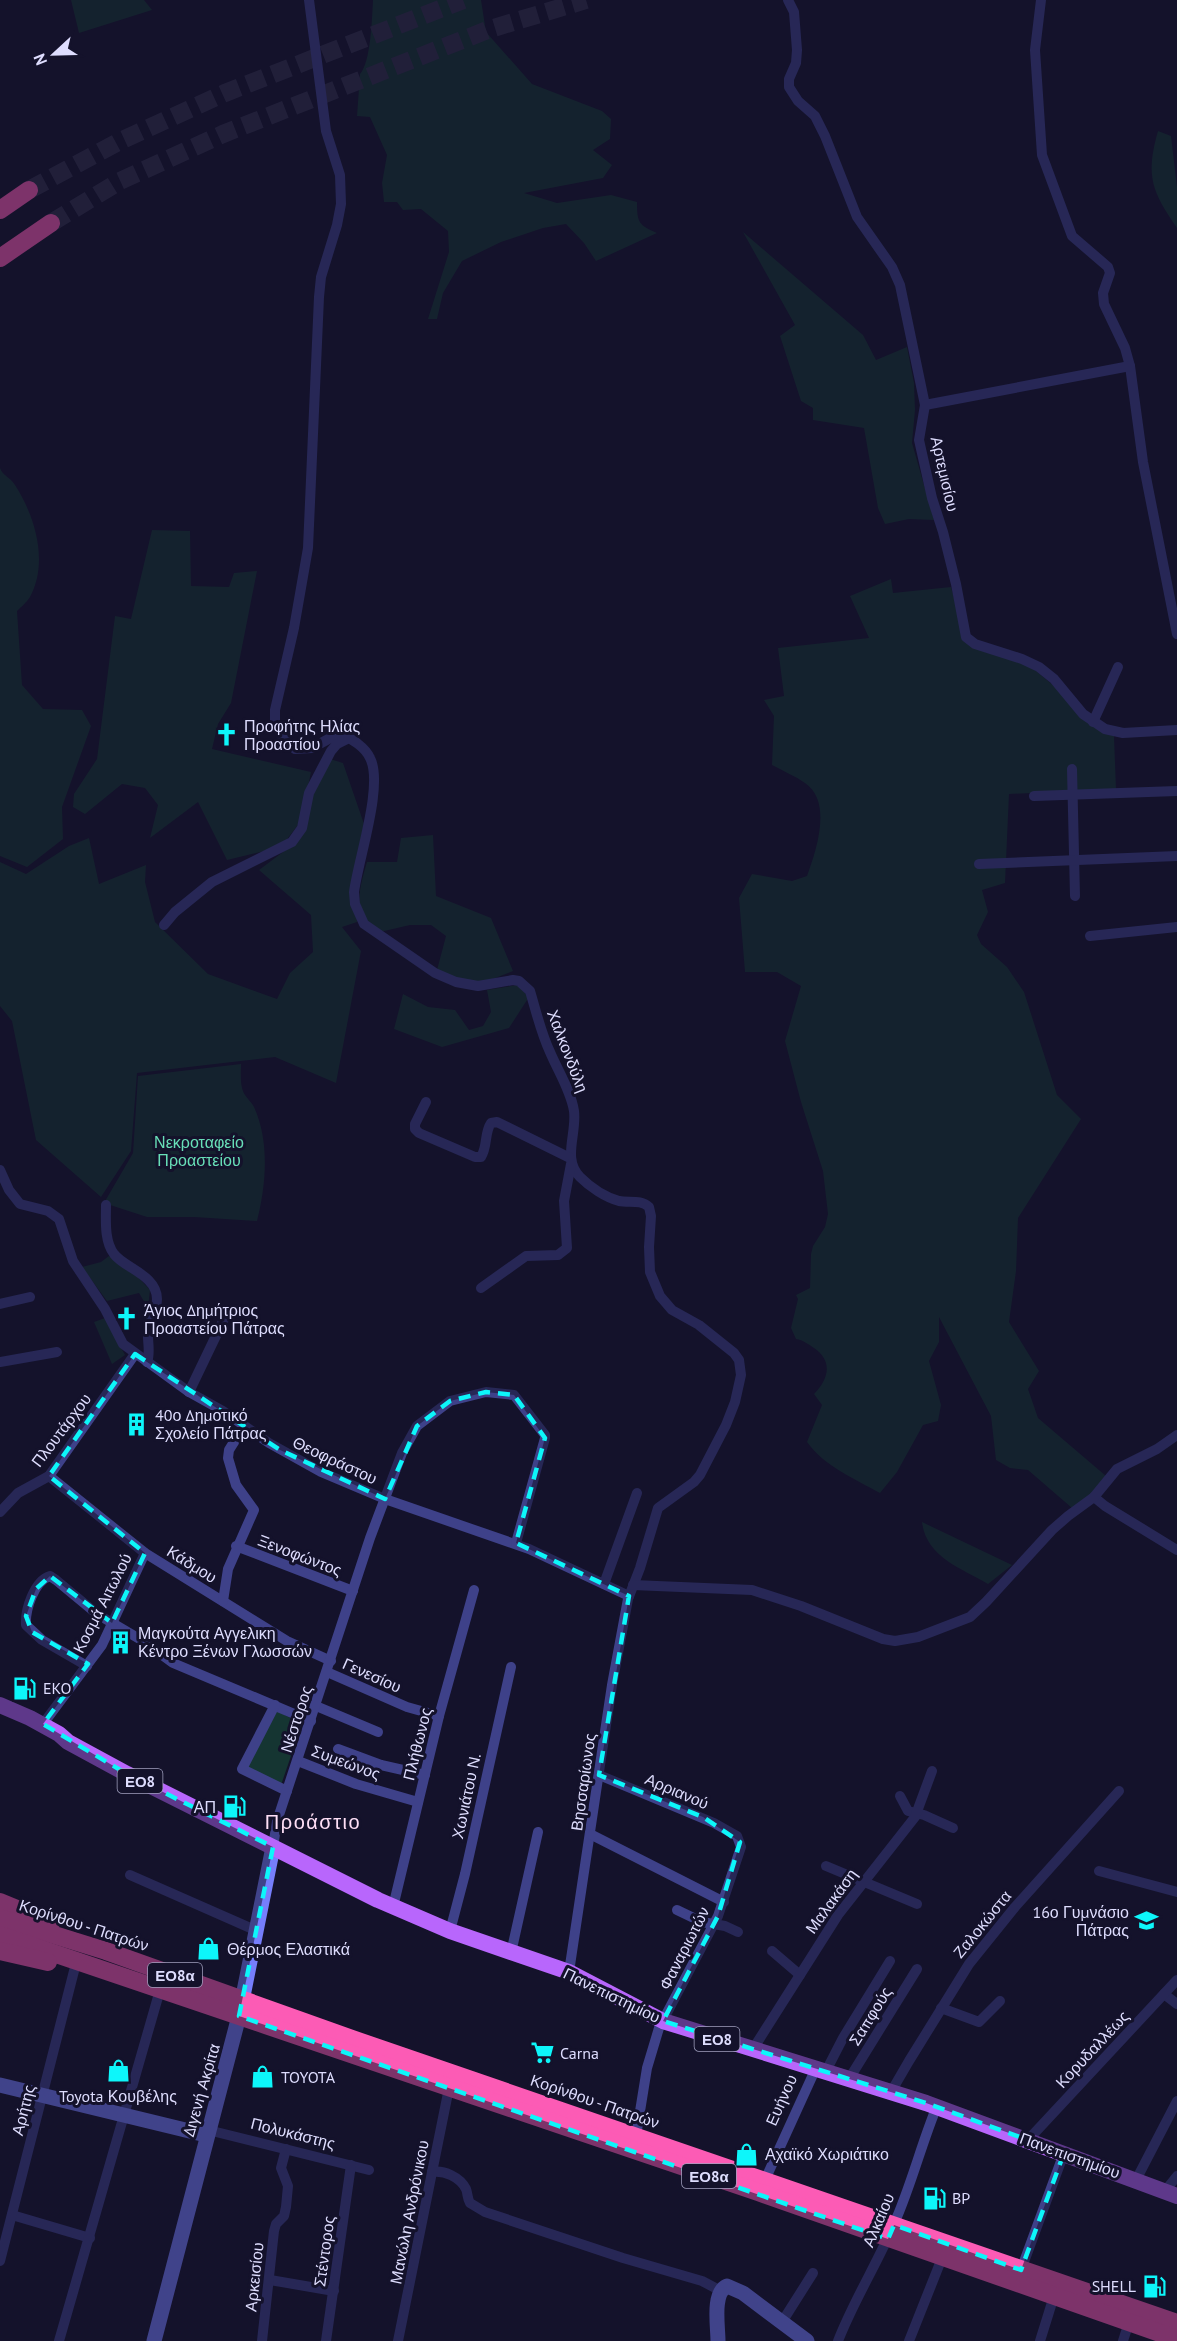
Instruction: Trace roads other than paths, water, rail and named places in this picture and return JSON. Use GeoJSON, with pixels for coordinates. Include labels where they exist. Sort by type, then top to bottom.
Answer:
{"type":"FeatureCollection","features":[{"type":"Feature","properties":{"kind":"highway"},"geometry":{"type":"LineString","coordinates":[[0,210],[29,190]]}},
{"type":"Feature","properties":{"kind":"highway"},"geometry":{"type":"LineString","coordinates":[[0,258],[51,223]]}},
{"type":"Feature","properties":{"kind":"highway"},"geometry":{"type":"LineString","coordinates":[[0,1902],[58,1926],[106,1951]]}},
{"type":"Feature","properties":{"kind":"highway","name":"Κορίνθου - Πατρών"},"geometry":{"type":"LineString","coordinates":[[0,1918],[106,1951],[242,2008],[449,2088],[891,2232],[1021,2270],[1177,2323]]}},
{"type":"Feature","properties":{"kind":"highway","name":"Κορίνθου - Πατρών"},"geometry":{"type":"LineString","coordinates":[[0,1935],[160,1990],[242,2008],[352,2039],[765,2180],[891,2232],[942,2258],[1177,2339]]}},
{"type":"Feature","properties":{"kind":"highway"},"geometry":{"type":"LineString","coordinates":[[0,1951],[75,1967],[106,1970]]}},
{"type":"Feature","properties":{"kind":"main road","name":"Πανεπιστημίου"},"geometry":{"type":"LineString","coordinates":[[0,1705],[43,1725],[68,1742],[393,1907],[450,1931],[569,1972],[663,2021],[937,2106],[1171,2194]]}},
{"type":"Feature","properties":{"kind":"main road","name":"Πανεπιστημίου"},"geometry":{"type":"LineString","coordinates":[[0,1718],[68,1742]]}},
{"type":"Feature","properties":{"kind":"street"},"geometry":{"type":"LineString","coordinates":[[309,0],[326,131],[340,175],[341,204],[321,277],[308,548],[294,628],[275,710],[277,728],[288,745],[295,749],[312,748],[342,734],[349,738]]}},
{"type":"Feature","properties":{"kind":"street","name":"Αρτεμισίου"},"geometry":{"type":"LineString","coordinates":[[788,0],[794,12],[797,50],[789,87],[798,101],[815,116],[857,217],[892,267],[900,285],[925,405],[919,440],[932,498],[951,563],[966,637],[975,644],[1039,667],[1054,679],[1083,714],[1093,722],[1118,733],[1177,730]]}},
{"type":"Feature","properties":{"kind":"street"},"geometry":{"type":"LineString","coordinates":[[1041,0],[1035,50],[1042,155],[1072,236],[1108,267],[1110,273],[1103,293],[1104,304],[1125,348],[1130,366],[1143,462],[1177,634]]}},
{"type":"Feature","properties":{"kind":"street"},"geometry":{"type":"LineString","coordinates":[[925,405],[1130,366]]}},
{"type":"Feature","properties":{"kind":"street"},"geometry":{"type":"LineString","coordinates":[[1093,722],[1118,667]]}},
{"type":"Feature","properties":{"kind":"street"},"geometry":{"type":"LineString","coordinates":[[164,925],[175,912],[212,882],[292,842],[302,828],[309,793],[331,751],[337,744],[349,738]]}},
{"type":"Feature","properties":{"kind":"street","name":"Χαλκονδύλη"},"geometry":{"type":"LineString","coordinates":[[349,738],[372,760],[374,772],[373,797],[356,878],[355,904],[364,924],[446,979],[478,986],[513,980],[526,986],[530,991],[544,1038],[573,1108],[574,1133],[564,1201],[567,1248],[558,1255],[526,1256],[481,1288]]}},
{"type":"Feature","properties":{"kind":"street"},"geometry":{"type":"LineString","coordinates":[[1072,769],[1075,896]]}},
{"type":"Feature","properties":{"kind":"street"},"geometry":{"type":"LineString","coordinates":[[1034,796],[1177,791]]}},
{"type":"Feature","properties":{"kind":"street"},"geometry":{"type":"LineString","coordinates":[[979,864],[1177,856]]}},
{"type":"Feature","properties":{"kind":"street"},"geometry":{"type":"LineString","coordinates":[[1090,936],[1177,927]]}},
{"type":"Feature","properties":{"kind":"street"},"geometry":{"type":"LineString","coordinates":[[426,1102],[415,1124],[415,1130],[419,1133],[475,1157],[481,1156],[484,1152],[488,1128],[491,1123],[497,1122],[571,1161],[581,1179],[601,1193],[620,1201],[640,1202],[649,1207],[651,1216],[650,1272],[660,1296],[672,1310],[704,1329],[733,1351],[740,1364],[739,1389],[723,1431],[698,1477],[658,1509],[631,1591],[752,1590],[801,1606],[883,1639],[906,1640],[970,1617],[1052,1530],[1094,1497],[1108,1478],[1121,1466],[1157,1449],[1177,1435]]}},
{"type":"Feature","properties":{"kind":"street","name":"Θεοφράστου"},"geometry":{"type":"LineString","coordinates":[[0,1170],[17,1201],[28,1207],[51,1213],[60,1221],[78,1272],[105,1309],[123,1344],[189,1392],[217,1407],[274,1447],[321,1472],[385,1499],[516,1543],[564,1563],[604,1584],[631,1591]]}},
{"type":"Feature","properties":{"kind":"street"},"geometry":{"type":"LineString","coordinates":[[106,1205],[107,1232],[112,1252],[137,1270],[156,1293],[157,1301],[148,1332],[147,1362]]}},
{"type":"Feature","properties":{"kind":"street"},"geometry":{"type":"LineString","coordinates":[[0,1304],[30,1297]]}},
{"type":"Feature","properties":{"kind":"street"},"geometry":{"type":"LineString","coordinates":[[189,1392],[225,1317]]}},
{"type":"Feature","properties":{"kind":"street"},"geometry":{"type":"LineString","coordinates":[[0,1362],[57,1352]]}},
{"type":"Feature","properties":{"kind":"street","name":"Πλουτάρχου"},"geometry":{"type":"LineString","coordinates":[[0,1512],[18,1493],[49,1476],[135,1354]]}},
{"type":"Feature","properties":{"kind":"street","name":"Νέστορος"},"geometry":{"type":"LineString","coordinates":[[273,1846],[277,1821],[353,1591],[402,1453],[417,1426],[450,1401],[486,1392],[514,1395],[545,1437],[516,1543]]}},
{"type":"Feature","properties":{"kind":"street"},"geometry":{"type":"LineString","coordinates":[[223,1601],[228,1569],[236,1546],[254,1510],[236,1485],[228,1458],[229,1450],[244,1426]]}},
{"type":"Feature","properties":{"kind":"street","name":"Κάδμου"},"geometry":{"type":"LineString","coordinates":[[49,1476],[145,1552],[329,1666]]}},
{"type":"Feature","properties":{"kind":"street"},"geometry":{"type":"LineString","coordinates":[[604,1584],[637,1493]]}},
{"type":"Feature","properties":{"kind":"street"},"geometry":{"type":"LineString","coordinates":[[1094,1497],[1177,1550]]}},
{"type":"Feature","properties":{"kind":"street","name":"Ξενοφώντος"},"geometry":{"type":"LineString","coordinates":[[236,1546],[353,1591]]}},
{"type":"Feature","properties":{"kind":"street","name":"Κοσμά Αιτωλού"},"geometry":{"type":"LineString","coordinates":[[43,1725],[102,1645],[145,1552]]}},
{"type":"Feature","properties":{"kind":"street"},"geometry":{"type":"LineString","coordinates":[[87,1665],[42,1640],[26,1626],[26,1616],[39,1583],[50,1576],[90,1609],[173,1663],[310,1721]]}},
{"type":"Feature","properties":{"kind":"street","name":"Πλήθωνος"},"geometry":{"type":"LineString","coordinates":[[393,1907],[439,1716],[474,1590]]}},
{"type":"Feature","properties":{"kind":"street","name":"Βησσαρίωνος"},"geometry":{"type":"LineString","coordinates":[[569,1972],[615,1663],[631,1591]]}},
{"type":"Feature","properties":{"kind":"street","name":"Γενεσίου"},"geometry":{"type":"LineString","coordinates":[[329,1666],[407,1707],[439,1716]]}},
{"type":"Feature","properties":{"kind":"street","name":"Χωνιάτου Ν."},"geometry":{"type":"LineString","coordinates":[[450,1931],[511,1667]]}},
{"type":"Feature","properties":{"kind":"street"},"geometry":{"type":"LineString","coordinates":[[275,1705],[242,1769],[287,1791]]}},
{"type":"Feature","properties":{"kind":"street"},"geometry":{"type":"LineString","coordinates":[[316,1706],[378,1732]]}},
{"type":"Feature","properties":{"kind":"street"},"geometry":{"type":"LineString","coordinates":[[338,1749],[381,1765],[425,1775]]}},
{"type":"Feature","properties":{"kind":"street","name":"Συμεώνος"},"geometry":{"type":"LineString","coordinates":[[298,1761],[356,1784],[418,1802]]}},
{"type":"Feature","properties":{"kind":"street","name":"Μαλακάση"},"geometry":{"type":"LineString","coordinates":[[753,2049],[834,1921],[917,1813],[932,1771]]}},
{"type":"Feature","properties":{"kind":"street","name":"Αρριανού"},"geometry":{"type":"LineString","coordinates":[[598,1775],[708,1820],[734,1834],[740,1842]]}},
{"type":"Feature","properties":{"kind":"street","name":"Ζαλοκώστα"},"geometry":{"type":"LineString","coordinates":[[891,2092],[963,1972],[1008,1914],[1119,1791]]}},
{"type":"Feature","properties":{"kind":"street"},"geometry":{"type":"LineString","coordinates":[[900,1796],[907,1810],[953,1828]]}},
{"type":"Feature","properties":{"kind":"street"},"geometry":{"type":"LineString","coordinates":[[512,1953],[538,1832]]}},
{"type":"Feature","properties":{"kind":"street"},"geometry":{"type":"LineString","coordinates":[[590,1834],[724,1902]]}},
{"type":"Feature","properties":{"kind":"street","name":"Φαναριωτών"},"geometry":{"type":"LineString","coordinates":[[636,2136],[651,2050],[663,2021],[724,1902],[739,1855],[740,1842]]}},
{"type":"Feature","properties":{"kind":"street","name":"Διγενή Ακρίτα"},"geometry":{"type":"LineString","coordinates":[[154,2341],[207,2133],[242,2008],[273,1846]]}},
{"type":"Feature","properties":{"kind":"street"},"geometry":{"type":"LineString","coordinates":[[826,1866],[917,1904]]}},
{"type":"Feature","properties":{"kind":"street"},"geometry":{"type":"LineString","coordinates":[[1099,1871],[1177,1892]]}},
{"type":"Feature","properties":{"kind":"street"},"geometry":{"type":"LineString","coordinates":[[130,1875],[257,1931]]}},
{"type":"Feature","properties":{"kind":"street"},"geometry":{"type":"LineString","coordinates":[[677,1910],[702,1922],[738,1932]]}},
{"type":"Feature","properties":{"kind":"street"},"geometry":{"type":"LineString","coordinates":[[772,1951],[800,1975]]}},
{"type":"Feature","properties":{"kind":"street","name":"Ευήνου"},"geometry":{"type":"LineString","coordinates":[[765,2180],[821,2070],[890,1961]]}},
{"type":"Feature","properties":{"kind":"street","name":"Αρήτης"},"geometry":{"type":"LineString","coordinates":[[0,2261],[75,1967]]}},
{"type":"Feature","properties":{"kind":"street","name":"Σαπφούς"},"geometry":{"type":"LineString","coordinates":[[849,2079],[917,1969]]}},
{"type":"Feature","properties":{"kind":"street","name":"Κορυδαλλέως"},"geometry":{"type":"LineString","coordinates":[[1028,2139],[1177,1980]]}},
{"type":"Feature","properties":{"kind":"street"},"geometry":{"type":"LineString","coordinates":[[59,2341],[160,1990]]}},
{"type":"Feature","properties":{"kind":"street"},"geometry":{"type":"LineString","coordinates":[[1164,1994],[1177,2004]]}},
{"type":"Feature","properties":{"kind":"street"},"geometry":{"type":"LineString","coordinates":[[941,2008],[979,2022],[1000,2001]]}},
{"type":"Feature","properties":{"kind":"street","name":"Πολυκάστης"},"geometry":{"type":"LineString","coordinates":[[0,2085],[369,2170]]}},
{"type":"Feature","properties":{"kind":"street","name":"Μανώλη Ανδρόνικου"},"geometry":{"type":"LineString","coordinates":[[398,2341],[449,2088]]}},
{"type":"Feature","properties":{"kind":"street"},"geometry":{"type":"LineString","coordinates":[[1136,2180],[1177,2101]]}},
{"type":"Feature","properties":{"kind":"street","name":"Αλκαίου"},"geometry":{"type":"LineString","coordinates":[[838,2341],[853,2304],[891,2232],[937,2106]]}},
{"type":"Feature","properties":{"kind":"street","name":"Αρκεισίου"},"geometry":{"type":"LineString","coordinates":[[262,2341],[274,2228],[284,2215],[288,2191],[281,2170],[286,2150]]}},
{"type":"Feature","properties":{"kind":"street"},"geometry":{"type":"LineString","coordinates":[[1021,2270],[1064,2153]]}},
{"type":"Feature","properties":{"kind":"street","name":"Στέντορος"},"geometry":{"type":"LineString","coordinates":[[326,2341],[351,2165]]}},
{"type":"Feature","properties":{"kind":"street"},"geometry":{"type":"LineString","coordinates":[[432,2172],[445,2172],[460,2182],[466,2189],[469,2202],[485,2212],[723,2289],[738,2290],[807,2341]]}},
{"type":"Feature","properties":{"kind":"street"},"geometry":{"type":"LineString","coordinates":[[1171,2194],[1177,2176]]}},
{"type":"Feature","properties":{"kind":"street"},"geometry":{"type":"LineString","coordinates":[[12,2215],[90,2238]]}},
{"type":"Feature","properties":{"kind":"street"},"geometry":{"type":"LineString","coordinates":[[909,2341],[942,2258]]}},
{"type":"Feature","properties":{"kind":"street"},"geometry":{"type":"LineString","coordinates":[[782,2322],[813,2273]]}},
{"type":"Feature","properties":{"kind":"street"},"geometry":{"type":"LineString","coordinates":[[270,2280],[334,2291]]}},
{"type":"Feature","properties":{"kind":"street"},"geometry":{"type":"LineString","coordinates":[[718,2341],[723,2289]]}},
{"type":"Feature","properties":{"kind":"street"},"geometry":{"type":"LineString","coordinates":[[1040,2341],[1054,2296]]}},
{"type":"Feature","properties":{"kind":"street"},"geometry":{"type":"LineString","coordinates":[[1124,2341],[1129,2322]]}},
{"type":"Feature","properties":{"kind":"tunnel"},"geometry":{"type":"LineString","coordinates":[[29,190],[120,141],[225,93],[463,0]]}},
{"type":"Feature","properties":{"kind":"tunnel"},"geometry":{"type":"LineString","coordinates":[[51,223],[120,181],[223,134],[490,29],[586,0]]}},
{"type":"Feature","properties":{"kind":"place","name":"Προφήτης Ηλίας Προαστίου"},"geometry":{"type":"Point","coordinates":[226,735]}},
{"type":"Feature","properties":{"kind":"place","name":"Άγιος Δημήτριος Προαστείου Πάτρας"},"geometry":{"type":"Point","coordinates":[126,1319]}},
{"type":"Feature","properties":{"kind":"place","name":"40ο Δημοτικό Σχολείο Πάτρας"},"geometry":{"type":"Point","coordinates":[137,1424]}},
{"type":"Feature","properties":{"kind":"place","name":"Μαγκούτα Αγγελικη Κέντρο Ξένων Γλωσσών"},"geometry":{"type":"Point","coordinates":[120,1642]}},
{"type":"Feature","properties":{"kind":"place","name":"EKO"},"geometry":{"type":"Point","coordinates":[25,1688]}},
{"type":"Feature","properties":{"kind":"place","name":"ΑΠ"},"geometry":{"type":"Point","coordinates":[234,1807]}},
{"type":"Feature","properties":{"kind":"place","name":"16ο Γυμνάσιο Πάτρας"},"geometry":{"type":"Point","coordinates":[1147,1921]}},
{"type":"Feature","properties":{"kind":"place","name":"Θέρμος Ελαστικά"},"geometry":{"type":"Point","coordinates":[209,1949]}},
{"type":"Feature","properties":{"kind":"place","name":"Carna"},"geometry":{"type":"Point","coordinates":[542,2053]}},
{"type":"Feature","properties":{"kind":"place","name":"Toyota Κουβέλης"},"geometry":{"type":"Point","coordinates":[118,2071]}},
{"type":"Feature","properties":{"kind":"place","name":"TOYOTA"},"geometry":{"type":"Point","coordinates":[263,2077]}},
{"type":"Feature","properties":{"kind":"place","name":"Αχαϊκό Χωριάτικο"},"geometry":{"type":"Point","coordinates":[747,2154]}},
{"type":"Feature","properties":{"kind":"place","name":"BP"},"geometry":{"type":"Point","coordinates":[934,2198]}},
{"type":"Feature","properties":{"kind":"place","name":"SHELL"},"geometry":{"type":"Point","coordinates":[1154,2286]}},
{"type":"Feature","properties":{"kind":"district","name":"Προάστιο"},"geometry":{"type":"Point","coordinates":[313,1822]}},
{"type":"Feature","properties":{"kind":"park label","name":"Νεκροταφείο Προαστείου"},"geometry":{"type":"Point","coordinates":[199,1151]}}]}
